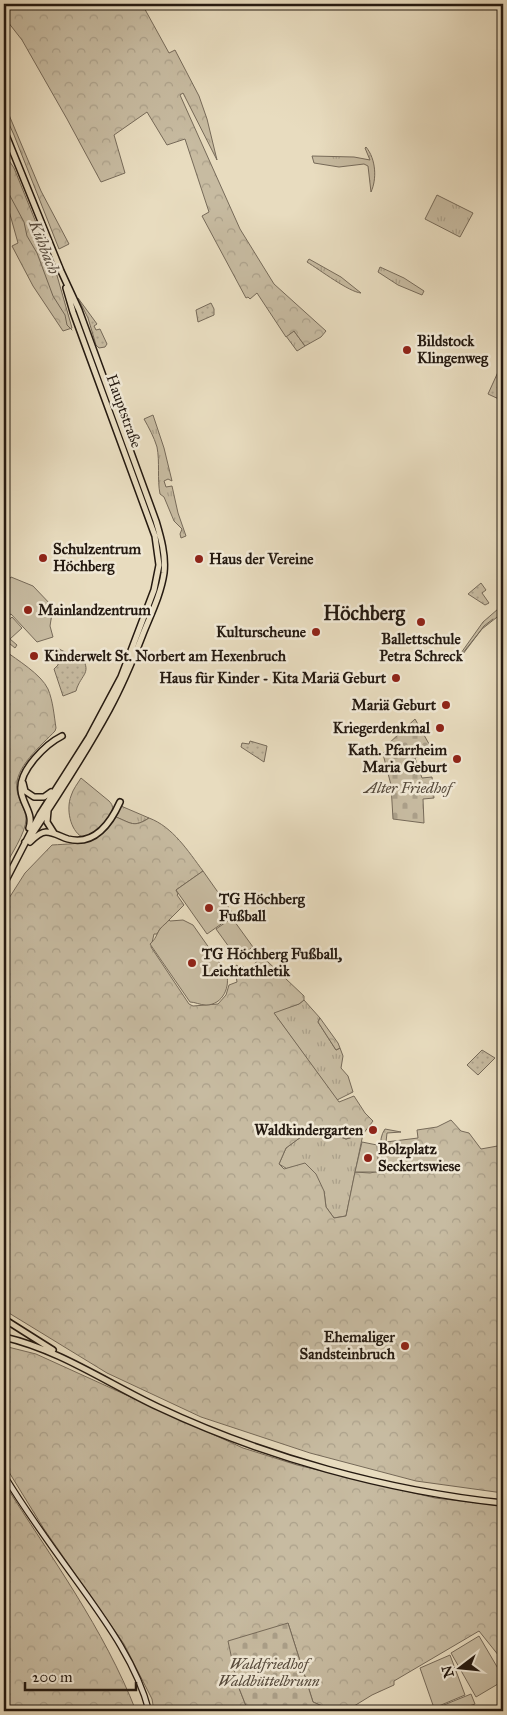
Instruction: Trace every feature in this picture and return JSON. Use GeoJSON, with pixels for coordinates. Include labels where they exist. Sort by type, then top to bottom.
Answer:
{"type":"FeatureCollection","features":[{"type":"Feature","properties":{"kind":"main road","name":"Hauptstraße"},"geometry":{"type":"LineString","coordinates":[[4,130],[61,271],[79,310],[109,389],[156,521],[164,556],[163,577],[157,600],[110,709],[65,783],[29,839],[25,842]]}},
{"type":"Feature","properties":{"kind":"main road","name":"Hauptstraße"},"geometry":{"type":"LineString","coordinates":[[25,842],[40,814],[96,724],[120,677],[151,601],[158,576],[155,536],[73,312],[61,271]]}},
{"type":"Feature","properties":{"kind":"main road"},"geometry":{"type":"LineString","coordinates":[[4,884],[25,842],[31,818],[21,790],[22,781],[28,768],[41,752],[50,743],[62,736]]}},
{"type":"Feature","properties":{"kind":"main road"},"geometry":{"type":"LineString","coordinates":[[22,781],[28,794],[37,798],[44,797],[57,786]]}},
{"type":"Feature","properties":{"kind":"main road"},"geometry":{"type":"LineString","coordinates":[[20,851],[41,833],[47,832],[76,840],[93,836],[108,824],[120,802]]}},
{"type":"Feature","properties":{"kind":"main road"},"geometry":{"type":"LineString","coordinates":[[48,809],[47,822],[56,835]]}},
{"type":"Feature","properties":{"kind":"main road"},"geometry":{"type":"LineString","coordinates":[[4,1319],[61,1356],[158,1407],[209,1429],[283,1455],[350,1475],[423,1492],[503,1503]]}},
{"type":"Feature","properties":{"kind":"main road"},"geometry":{"type":"LineString","coordinates":[[4,1337],[30,1344],[61,1356]]}},
{"type":"Feature","properties":{"kind":"main road"},"geometry":{"type":"LineString","coordinates":[[4,1475],[44,1536],[118,1640],[145,1697],[149,1710]]}},
{"type":"Feature","properties":{"kind":"green space"},"geometry":{"type":"Polygon","coordinates":[[[4,4],[142,4],[169,53],[175,50],[199,96],[217,160],[183,93],[180,95],[240,229],[274,284],[326,331],[321,337],[305,346],[294,331],[286,337],[257,293],[250,299],[246,298],[202,216],[209,212],[185,139],[167,145],[147,112],[114,135],[125,173],[101,182],[22,40],[4,17],[4,4]]]}},
{"type":"Feature","properties":{"kind":"green space"},"geometry":{"type":"Polygon","coordinates":[[[4,103],[41,191],[69,244],[59,249],[4,113],[4,103]]]}},
{"type":"Feature","properties":{"kind":"green space"},"geometry":{"type":"Polygon","coordinates":[[[366,147],[374,163],[374,181],[371,192],[368,166],[364,164],[339,167],[314,163],[312,156],[354,157],[370,160],[366,147]]]}},
{"type":"Feature","properties":{"kind":"green space"},"geometry":{"type":"Polygon","coordinates":[[[4,153],[14,168],[56,272],[72,328],[63,331],[33,286],[12,246],[18,243],[4,193],[4,153]]]}},
{"type":"Feature","properties":{"kind":"green space"},"geometry":{"type":"Polygon","coordinates":[[[437,195],[473,213],[460,237],[425,219],[437,195]]]}},
{"type":"Feature","properties":{"kind":"green space"},"geometry":{"type":"Polygon","coordinates":[[[309,259],[341,277],[361,293],[349,289],[334,280],[307,262],[309,259]]]}},
{"type":"Feature","properties":{"kind":"green space"},"geometry":{"type":"Polygon","coordinates":[[[380,267],[404,278],[424,291],[422,295],[398,285],[378,272],[380,267]]]}},
{"type":"Feature","properties":{"kind":"green space"},"geometry":{"type":"Polygon","coordinates":[[[78,298],[97,324],[94,326],[96,330],[100,329],[107,344],[105,347],[99,348],[96,345],[88,318],[78,298]]]}},
{"type":"Feature","properties":{"kind":"green space"},"geometry":{"type":"Polygon","coordinates":[[[211,303],[214,315],[198,322],[196,310],[211,303]]]}},
{"type":"Feature","properties":{"kind":"green space"},"geometry":{"type":"Polygon","coordinates":[[[294,331],[305,346],[297,351],[286,336],[294,331]]]}},
{"type":"Feature","properties":{"kind":"green space"},"geometry":{"type":"Polygon","coordinates":[[[503,361],[503,401],[488,394],[503,361]]]}},
{"type":"Feature","properties":{"kind":"green space"},"geometry":{"type":"Polygon","coordinates":[[[153,415],[172,481],[168,479],[164,481],[166,487],[172,486],[178,513],[186,536],[181,538],[182,529],[174,521],[164,497],[160,494],[157,447],[144,419],[153,415]]]}},
{"type":"Feature","properties":{"kind":"green space","name":"Mainlandzentrum"},"geometry":{"type":"Polygon","coordinates":[[[11,577],[33,586],[53,607],[50,626],[53,637],[37,642],[11,614],[8,616],[4,612],[4,586],[11,577]]]}},
{"type":"Feature","properties":{"kind":"green space"},"geometry":{"type":"Polygon","coordinates":[[[481,583],[486,590],[482,593],[489,603],[485,605],[468,594],[481,583]]]}},
{"type":"Feature","properties":{"kind":"green space"},"geometry":{"type":"Polygon","coordinates":[[[498,609],[501,614],[482,629],[462,654],[483,622],[498,609]]]}},
{"type":"Feature","properties":{"kind":"green space"},"geometry":{"type":"Polygon","coordinates":[[[12,617],[22,628],[10,639],[17,645],[15,648],[4,639],[4,625],[12,617]]]}},
{"type":"Feature","properties":{"kind":"green space"},"geometry":{"type":"Polygon","coordinates":[[[59,649],[69,654],[79,653],[86,665],[85,673],[76,691],[63,696],[54,669],[58,665],[59,649]]]}},
{"type":"Feature","properties":{"kind":"green space"},"geometry":{"type":"Polygon","coordinates":[[[4,650],[45,683],[51,698],[56,728],[19,773],[17,790],[26,819],[21,837],[4,868],[4,650]]]}},
{"type":"Feature","properties":{"kind":"green space","name":"Alter Friedhof"},"geometry":{"type":"Polygon","coordinates":[[[415,719],[433,751],[415,758],[422,778],[432,777],[434,798],[423,799],[424,823],[393,819],[391,785],[383,754],[387,750],[386,746],[415,719]]]}},
{"type":"Feature","properties":{"kind":"green space"},"geometry":{"type":"Polygon","coordinates":[[[250,741],[267,746],[264,762],[241,747],[242,743],[249,744],[250,741]]]}},
{"type":"Feature","properties":{"kind":"green space"},"geometry":{"type":"Polygon","coordinates":[[[81,778],[112,804],[112,811],[102,827],[82,837],[72,824],[69,813],[72,793],[81,778]]]}},
{"type":"Feature","properties":{"kind":"green space"},"geometry":{"type":"Polygon","coordinates":[[[121,806],[149,818],[135,824],[125,821],[116,817],[121,806]]]}},
{"type":"Feature","properties":{"kind":"green space"},"geometry":{"type":"Polygon","coordinates":[[[116,817],[132,824],[140,823],[149,818],[158,822],[173,833],[203,871],[176,890],[184,905],[157,934],[154,934],[151,947],[189,1004],[193,1006],[218,1004],[226,995],[229,985],[237,982],[236,976],[231,969],[237,965],[239,969],[242,965],[249,972],[257,961],[261,959],[267,961],[304,996],[304,1000],[299,1004],[274,1013],[339,1102],[354,1096],[365,1113],[373,1121],[363,1134],[346,1139],[325,1131],[305,1134],[286,1148],[279,1164],[284,1169],[305,1163],[316,1174],[324,1191],[326,1207],[334,1218],[346,1216],[355,1172],[370,1173],[384,1170],[381,1138],[385,1129],[401,1132],[387,1133],[386,1142],[418,1138],[417,1130],[437,1127],[451,1120],[461,1131],[469,1133],[481,1149],[503,1145],[503,1493],[416,1481],[310,1453],[201,1417],[107,1373],[4,1310],[4,906],[25,873],[52,845],[81,843],[96,838],[103,833],[116,817]]]}},
{"type":"Feature","properties":{"kind":"green space","name":"TG Höchberg Fußball"},"geometry":{"type":"Polygon","coordinates":[[[203,871],[234,915],[207,934],[176,890],[203,871]]]}},
{"type":"Feature","properties":{"kind":"green space"},"geometry":{"type":"Polygon","coordinates":[[[232,918],[253,947],[237,958],[216,929],[232,918]]]}},
{"type":"Feature","properties":{"kind":"green space"},"geometry":{"type":"Polygon","coordinates":[[[169,920],[183,920],[193,925],[226,972],[226,989],[217,1002],[206,1005],[190,1002],[150,944],[169,920]]]}},
{"type":"Feature","properties":{"kind":"green space"},"geometry":{"type":"Polygon","coordinates":[[[304,1000],[320,1018],[318,1022],[336,1050],[340,1048],[343,1056],[341,1068],[348,1076],[353,1092],[337,1100],[273,1012],[299,1004],[304,1000]]]}},
{"type":"Feature","properties":{"kind":"green space"},"geometry":{"type":"Polygon","coordinates":[[[320,1018],[340,1048],[336,1050],[318,1022],[320,1018]]]}},
{"type":"Feature","properties":{"kind":"green space"},"geometry":{"type":"Polygon","coordinates":[[[482,1050],[495,1058],[478,1075],[467,1065],[482,1050]]]}},
{"type":"Feature","properties":{"kind":"green space"},"geometry":{"type":"Polygon","coordinates":[[[325,1131],[346,1139],[363,1134],[346,1216],[334,1218],[326,1207],[324,1191],[279,1164],[286,1148],[305,1134],[325,1131]]]}},
{"type":"Feature","properties":{"kind":"green space","name":"Bolzplatz Seckertswiese"},"geometry":{"type":"Polygon","coordinates":[[[362,1142],[377,1145],[379,1172],[355,1172],[362,1142]]]}},
{"type":"Feature","properties":{"kind":"green space"},"geometry":{"type":"Polygon","coordinates":[[[4,1346],[36,1354],[243,1448],[297,1465],[435,1498],[503,1506],[503,1661],[479,1631],[394,1681],[394,1685],[372,1695],[346,1711],[331,1711],[313,1702],[288,1623],[237,1683],[248,1711],[154,1711],[152,1699],[124,1644],[44,1529],[4,1464],[4,1346]]]}},
{"type":"Feature","properties":{"kind":"green space"},"geometry":{"type":"Polygon","coordinates":[[[4,1483],[93,1622],[136,1711],[4,1711],[4,1483]]]}},
{"type":"Feature","properties":{"kind":"green space","name":"Waldfriedhof Waldbüttelbrunn"},"geometry":{"type":"Polygon","coordinates":[[[288,1623],[313,1702],[331,1711],[248,1711],[237,1683],[228,1641],[288,1623]]]}},
{"type":"Feature","properties":{"kind":"green space"},"geometry":{"type":"Polygon","coordinates":[[[479,1636],[503,1677],[503,1681],[476,1697],[451,1653],[479,1636]]]}},
{"type":"Feature","properties":{"kind":"green space"},"geometry":{"type":"Polygon","coordinates":[[[450,1655],[465,1695],[434,1708],[420,1668],[450,1655]]]}},
{"type":"Feature","properties":{"kind":"green space"},"geometry":{"type":"Polygon","coordinates":[[[471,1694],[475,1704],[455,1711],[435,1711],[434,1709],[471,1694]]]}},
{"type":"Feature","properties":{"kind":"waterway","name":"Kühbach"},"geometry":{"type":"LineString","coordinates":[[4,168],[6,170],[9,194],[24,222],[27,236],[37,253],[53,296],[65,315],[67,325],[72,330]]}},
{"type":"Feature","properties":{"kind":"waterway"},"geometry":{"type":"LineString","coordinates":[[463,654],[484,626],[493,619]]}},
{"type":"Feature","properties":{"kind":"place","name":"Bildstock Klingenweg"},"geometry":{"type":"Point","coordinates":[407,350]}},
{"type":"Feature","properties":{"kind":"place","name":"Schulzentrum Höchberg"},"geometry":{"type":"Point","coordinates":[43,558]}},
{"type":"Feature","properties":{"kind":"place","name":"Haus der Vereine"},"geometry":{"type":"Point","coordinates":[199,559]}},
{"type":"Feature","properties":{"kind":"place","name":"Mainlandzentrum"},"geometry":{"type":"Point","coordinates":[28,610]}},
{"type":"Feature","properties":{"kind":"place","name":"Ballettschule Petra Schreck"},"geometry":{"type":"Point","coordinates":[421,622]}},
{"type":"Feature","properties":{"kind":"place","name":"Kulturscheune"},"geometry":{"type":"Point","coordinates":[316,632]}},
{"type":"Feature","properties":{"kind":"place","name":"Kinderwelt St. Norbert am Hexenbruch"},"geometry":{"type":"Point","coordinates":[34,656]}},
{"type":"Feature","properties":{"kind":"place","name":"Haus für Kinder - Kita Mariä Geburt"},"geometry":{"type":"Point","coordinates":[396,678]}},
{"type":"Feature","properties":{"kind":"place","name":"Mariä Geburt"},"geometry":{"type":"Point","coordinates":[446,705]}},
{"type":"Feature","properties":{"kind":"place","name":"Kriegerdenkmal"},"geometry":{"type":"Point","coordinates":[440,728]}},
{"type":"Feature","properties":{"kind":"place","name":"Kath. Pfarrheim Maria Geburt"},"geometry":{"type":"Point","coordinates":[457,759]}},
{"type":"Feature","properties":{"kind":"place","name":"TG Höchberg Fußball"},"geometry":{"type":"Point","coordinates":[209,908]}},
{"type":"Feature","properties":{"kind":"place","name":"TG Höchberg Fußball, Leichtathletik"},"geometry":{"type":"Point","coordinates":[192,963]}},
{"type":"Feature","properties":{"kind":"place","name":"Waldkindergarten"},"geometry":{"type":"Point","coordinates":[373,1130]}},
{"type":"Feature","properties":{"kind":"place","name":"Bolzplatz Seckertswiese"},"geometry":{"type":"Point","coordinates":[368,1158]}},
{"type":"Feature","properties":{"kind":"place","name":"Ehemaliger Sandsteinbruch"},"geometry":{"type":"Point","coordinates":[405,1346]}},
{"type":"Feature","properties":{"kind":"district","name":"Höchberg"},"geometry":{"type":"Point","coordinates":[364,613]}}]}
